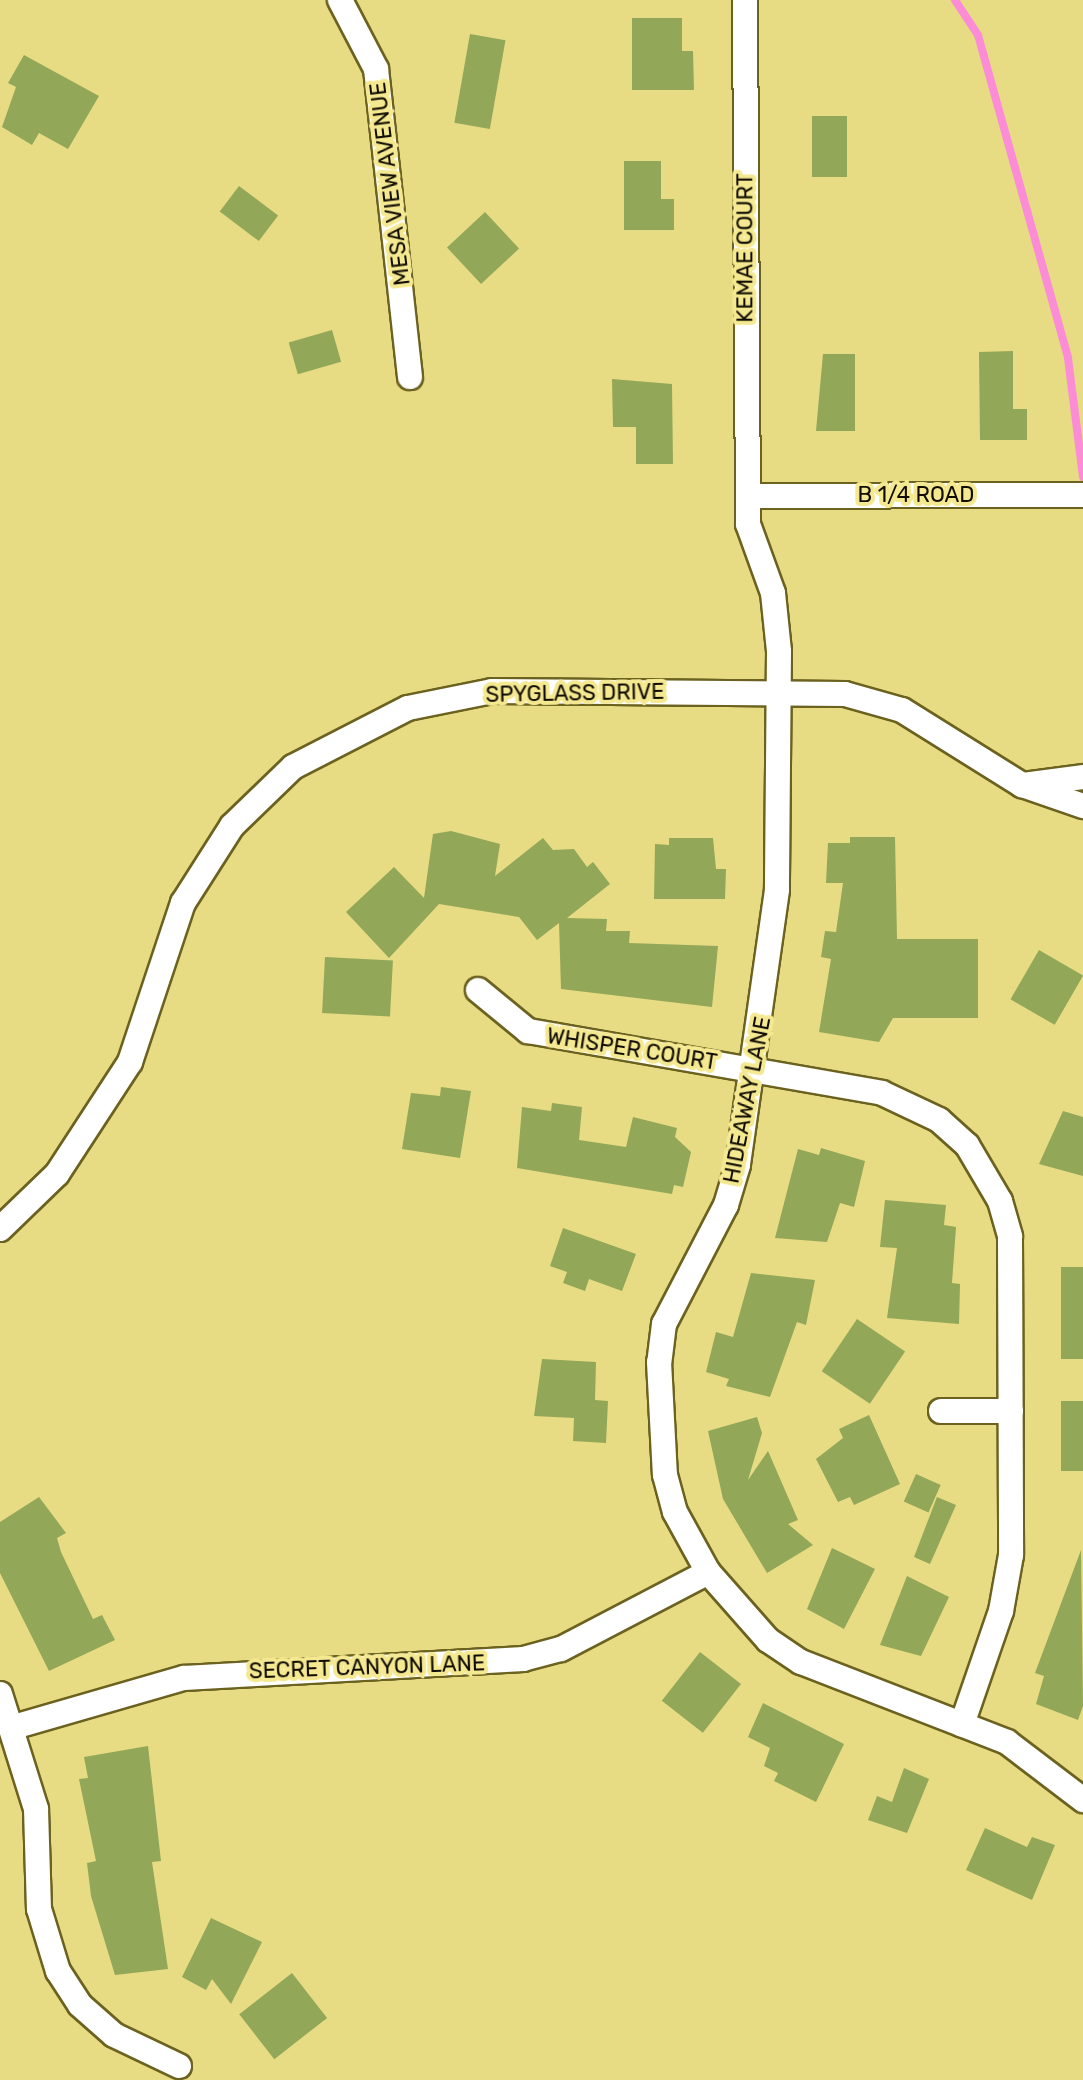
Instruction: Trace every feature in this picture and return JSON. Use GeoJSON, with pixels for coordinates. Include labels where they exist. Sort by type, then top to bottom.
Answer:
{"type":"FeatureCollection","features":[{"type":"Feature","properties":{"kind":"street","name":"MESA VIEW AVENUE"},"geometry":{"type":"LineString","coordinates":[[340,0],[376,69],[410,377]]}},
{"type":"Feature","properties":{"kind":"street","name":"KEMAE COURT"},"geometry":{"type":"LineString","coordinates":[[745,0],[748,496]]}},
{"type":"Feature","properties":{"kind":"street","name":"B 1/4 ROAD"},"geometry":{"type":"LineString","coordinates":[[748,496],[1083,495]]}},
{"type":"Feature","properties":{"kind":"street","name":"HIDEAWAY LANE"},"geometry":{"type":"LineString","coordinates":[[748,496],[748,524],[773,593],[779,692],[774,934],[754,1069],[726,1205],[664,1324],[659,1362],[665,1475],[675,1512],[708,1572],[739,1615],[801,1662],[1007,1742],[1083,1800]]}},
{"type":"Feature","properties":{"kind":"street","name":"SPYGLASS DRIVE"},"geometry":{"type":"LineString","coordinates":[[0,1229],[57,1174],[130,1062],[183,903],[232,826],[293,767],[408,708],[492,691],[845,694],[902,710],[1022,785],[1083,806]]}},
{"type":"Feature","properties":{"kind":"street"},"geometry":{"type":"LineString","coordinates":[[1022,785],[1083,777]]}},
{"type":"Feature","properties":{"kind":"street","name":"WHISPER COURT"},"geometry":{"type":"LineString","coordinates":[[478,990],[528,1031],[882,1093],[939,1120],[967,1145],[1000,1201],[1010,1237],[1011,1555],[1001,1611],[962,1724]]}},
{"type":"Feature","properties":{"kind":"street"},"geometry":{"type":"LineString","coordinates":[[941,1411],[1011,1411]]}},
{"type":"Feature","properties":{"kind":"street","name":"SECRET CANYON LANE"},"geometry":{"type":"LineString","coordinates":[[14,1727],[184,1678],[523,1659],[561,1649],[708,1572]]}},
{"type":"Feature","properties":{"kind":"street"},"geometry":{"type":"LineString","coordinates":[[0,1694],[14,1727],[36,1809],[39,1909],[58,1971],[80,2005],[114,2035],[179,2066]]}},
{"type":"Feature","properties":{"kind":"building"},"geometry":{"type":"Polygon","coordinates":[[[632,18],[682,18],[682,51],[693,51],[694,90],[632,90],[632,18]]]}},
{"type":"Feature","properties":{"kind":"building"},"geometry":{"type":"Polygon","coordinates":[[[470,34],[505,40],[490,129],[454,123],[470,34]]]}},
{"type":"Feature","properties":{"kind":"building"},"geometry":{"type":"Polygon","coordinates":[[[24,55],[99,96],[68,149],[39,133],[32,145],[2,127],[16,87],[8,83],[24,55]]]}},
{"type":"Feature","properties":{"kind":"building"},"geometry":{"type":"Polygon","coordinates":[[[812,116],[847,116],[847,177],[812,177],[812,116]]]}},
{"type":"Feature","properties":{"kind":"building"},"geometry":{"type":"Polygon","coordinates":[[[624,161],[661,161],[661,199],[674,199],[674,230],[624,230],[624,161]]]}},
{"type":"Feature","properties":{"kind":"building"},"geometry":{"type":"Polygon","coordinates":[[[239,186],[278,215],[259,241],[220,212],[239,186]]]}},
{"type":"Feature","properties":{"kind":"building"},"geometry":{"type":"Polygon","coordinates":[[[485,212],[519,249],[481,284],[447,247],[485,212]]]}},
{"type":"Feature","properties":{"kind":"building"},"geometry":{"type":"Polygon","coordinates":[[[332,330],[341,362],[298,374],[289,342],[332,330]]]}},
{"type":"Feature","properties":{"kind":"building"},"geometry":{"type":"Polygon","coordinates":[[[1013,351],[1013,409],[1027,409],[1027,440],[980,440],[979,352],[1013,351]]]}},
{"type":"Feature","properties":{"kind":"building"},"geometry":{"type":"Polygon","coordinates":[[[823,354],[855,354],[855,431],[816,431],[823,354]]]}},
{"type":"Feature","properties":{"kind":"building"},"geometry":{"type":"Polygon","coordinates":[[[612,379],[672,384],[673,464],[636,464],[636,427],[613,427],[612,379]]]}},
{"type":"Feature","properties":{"kind":"building"},"geometry":{"type":"Polygon","coordinates":[[[451,831],[500,844],[495,876],[543,838],[553,850],[574,849],[587,867],[593,862],[610,884],[567,918],[607,919],[606,931],[630,931],[629,943],[718,946],[712,1007],[561,989],[559,923],[537,940],[519,917],[439,904],[389,958],[346,912],[394,867],[424,898],[433,834],[451,831]]]}},
{"type":"Feature","properties":{"kind":"building"},"geometry":{"type":"Polygon","coordinates":[[[850,837],[895,837],[897,939],[978,939],[978,1018],[893,1018],[879,1042],[819,1032],[831,959],[821,957],[825,931],[836,932],[843,883],[826,883],[828,843],[850,843],[850,837]]]}},
{"type":"Feature","properties":{"kind":"building"},"geometry":{"type":"Polygon","coordinates":[[[669,838],[713,838],[716,869],[726,869],[725,899],[654,899],[655,844],[669,845],[669,838]]]}},
{"type":"Feature","properties":{"kind":"building"},"geometry":{"type":"Polygon","coordinates":[[[1039,950],[1083,975],[1055,1025],[1010,999],[1039,950]]]}},
{"type":"Feature","properties":{"kind":"building"},"geometry":{"type":"Polygon","coordinates":[[[325,957],[393,961],[390,1016],[322,1013],[325,957]]]}},
{"type":"Feature","properties":{"kind":"building"},"geometry":{"type":"Polygon","coordinates":[[[441,1087],[471,1091],[460,1158],[402,1149],[411,1093],[440,1096],[441,1087]]]}},
{"type":"Feature","properties":{"kind":"building"},"geometry":{"type":"Polygon","coordinates":[[[552,1103],[582,1107],[579,1140],[626,1147],[633,1117],[677,1128],[675,1137],[691,1152],[683,1187],[674,1185],[672,1194],[517,1168],[522,1107],[551,1111],[552,1103]]]}},
{"type":"Feature","properties":{"kind":"building"},"geometry":{"type":"Polygon","coordinates":[[[1063,1111],[1083,1117],[1083,1176],[1039,1164],[1063,1111]]]}},
{"type":"Feature","properties":{"kind":"building"},"geometry":{"type":"Polygon","coordinates":[[[821,1148],[865,1161],[854,1207],[840,1203],[827,1242],[775,1238],[798,1149],[819,1155],[821,1148]]]}},
{"type":"Feature","properties":{"kind":"building"},"geometry":{"type":"Polygon","coordinates":[[[885,1200],[946,1205],[944,1225],[956,1227],[952,1283],[960,1284],[959,1324],[887,1318],[897,1248],[880,1247],[885,1200]]]}},
{"type":"Feature","properties":{"kind":"building"},"geometry":{"type":"Polygon","coordinates":[[[563,1228],[636,1254],[622,1291],[589,1279],[585,1291],[563,1283],[567,1272],[550,1266],[563,1228]]]}},
{"type":"Feature","properties":{"kind":"building"},"geometry":{"type":"Polygon","coordinates":[[[1061,1267],[1083,1267],[1083,1359],[1061,1359],[1061,1267]]]}},
{"type":"Feature","properties":{"kind":"building"},"geometry":{"type":"Polygon","coordinates":[[[751,1273],[815,1280],[806,1325],[797,1322],[770,1397],[726,1386],[729,1379],[706,1372],[716,1332],[733,1337],[751,1273]]]}},
{"type":"Feature","properties":{"kind":"building"},"geometry":{"type":"Polygon","coordinates":[[[857,1319],[905,1351],[870,1404],[822,1371],[857,1319]]]}},
{"type":"Feature","properties":{"kind":"building"},"geometry":{"type":"Polygon","coordinates":[[[542,1359],[596,1362],[595,1400],[608,1401],[606,1443],[573,1441],[574,1418],[534,1416],[542,1359]]]}},
{"type":"Feature","properties":{"kind":"building"},"geometry":{"type":"Polygon","coordinates":[[[1061,1401],[1083,1401],[1083,1471],[1061,1471],[1061,1401]]]}},
{"type":"Feature","properties":{"kind":"building"},"geometry":{"type":"Polygon","coordinates":[[[869,1415],[900,1484],[854,1505],[850,1497],[838,1502],[816,1459],[843,1438],[839,1429],[869,1415]]]}},
{"type":"Feature","properties":{"kind":"building"},"geometry":{"type":"Polygon","coordinates":[[[757,1417],[762,1433],[748,1480],[768,1451],[798,1520],[788,1524],[813,1545],[767,1573],[723,1499],[708,1431],[757,1417]]]}},
{"type":"Feature","properties":{"kind":"building"},"geometry":{"type":"Polygon","coordinates":[[[916,1474],[941,1485],[928,1512],[904,1501],[916,1474]]]}},
{"type":"Feature","properties":{"kind":"building"},"geometry":{"type":"Polygon","coordinates":[[[39,1497],[66,1533],[57,1538],[61,1552],[93,1619],[102,1615],[115,1640],[49,1671],[0,1573],[0,1522],[39,1497]]]}},
{"type":"Feature","properties":{"kind":"building"},"geometry":{"type":"Polygon","coordinates":[[[937,1497],[956,1505],[930,1564],[914,1557],[937,1497]]]}},
{"type":"Feature","properties":{"kind":"building"},"geometry":{"type":"Polygon","coordinates":[[[832,1548],[875,1569],[844,1629],[807,1609],[832,1548]]]}},
{"type":"Feature","properties":{"kind":"building"},"geometry":{"type":"Polygon","coordinates":[[[1081,1550],[1083,1706],[1078,1720],[1036,1704],[1044,1676],[1035,1673],[1081,1550]]]}},
{"type":"Feature","properties":{"kind":"building"},"geometry":{"type":"Polygon","coordinates":[[[907,1576],[949,1597],[921,1656],[880,1645],[907,1576]]]}},
{"type":"Feature","properties":{"kind":"building"},"geometry":{"type":"Polygon","coordinates":[[[700,1652],[741,1684],[703,1733],[662,1701],[700,1652]]]}},
{"type":"Feature","properties":{"kind":"building"},"geometry":{"type":"Polygon","coordinates":[[[763,1703],[844,1744],[816,1802],[774,1781],[778,1773],[764,1766],[770,1748],[748,1737],[763,1703]]]}},
{"type":"Feature","properties":{"kind":"building"},"geometry":{"type":"Polygon","coordinates":[[[148,1746],[161,1861],[152,1862],[168,1969],[115,1975],[91,1896],[87,1863],[96,1861],[79,1779],[88,1778],[84,1757],[148,1746]]]}},
{"type":"Feature","properties":{"kind":"building"},"geometry":{"type":"Polygon","coordinates":[[[904,1768],[929,1779],[907,1833],[868,1820],[877,1796],[892,1802],[904,1768]]]}},
{"type":"Feature","properties":{"kind":"building"},"geometry":{"type":"Polygon","coordinates":[[[985,1828],[1027,1847],[1032,1837],[1055,1845],[1032,1900],[966,1870],[985,1828]]]}},
{"type":"Feature","properties":{"kind":"building"},"geometry":{"type":"Polygon","coordinates":[[[211,1918],[262,1942],[231,2004],[212,1979],[206,1990],[182,1977],[211,1918]]]}},
{"type":"Feature","properties":{"kind":"building"},"geometry":{"type":"Polygon","coordinates":[[[292,1973],[327,2018],[274,2059],[239,2014],[292,1973]]]}},
{"type":"Feature","properties":{"kind":"waterway"},"geometry":{"type":"LineString","coordinates":[[955,0],[978,35],[1068,358],[1083,477]]}}]}
